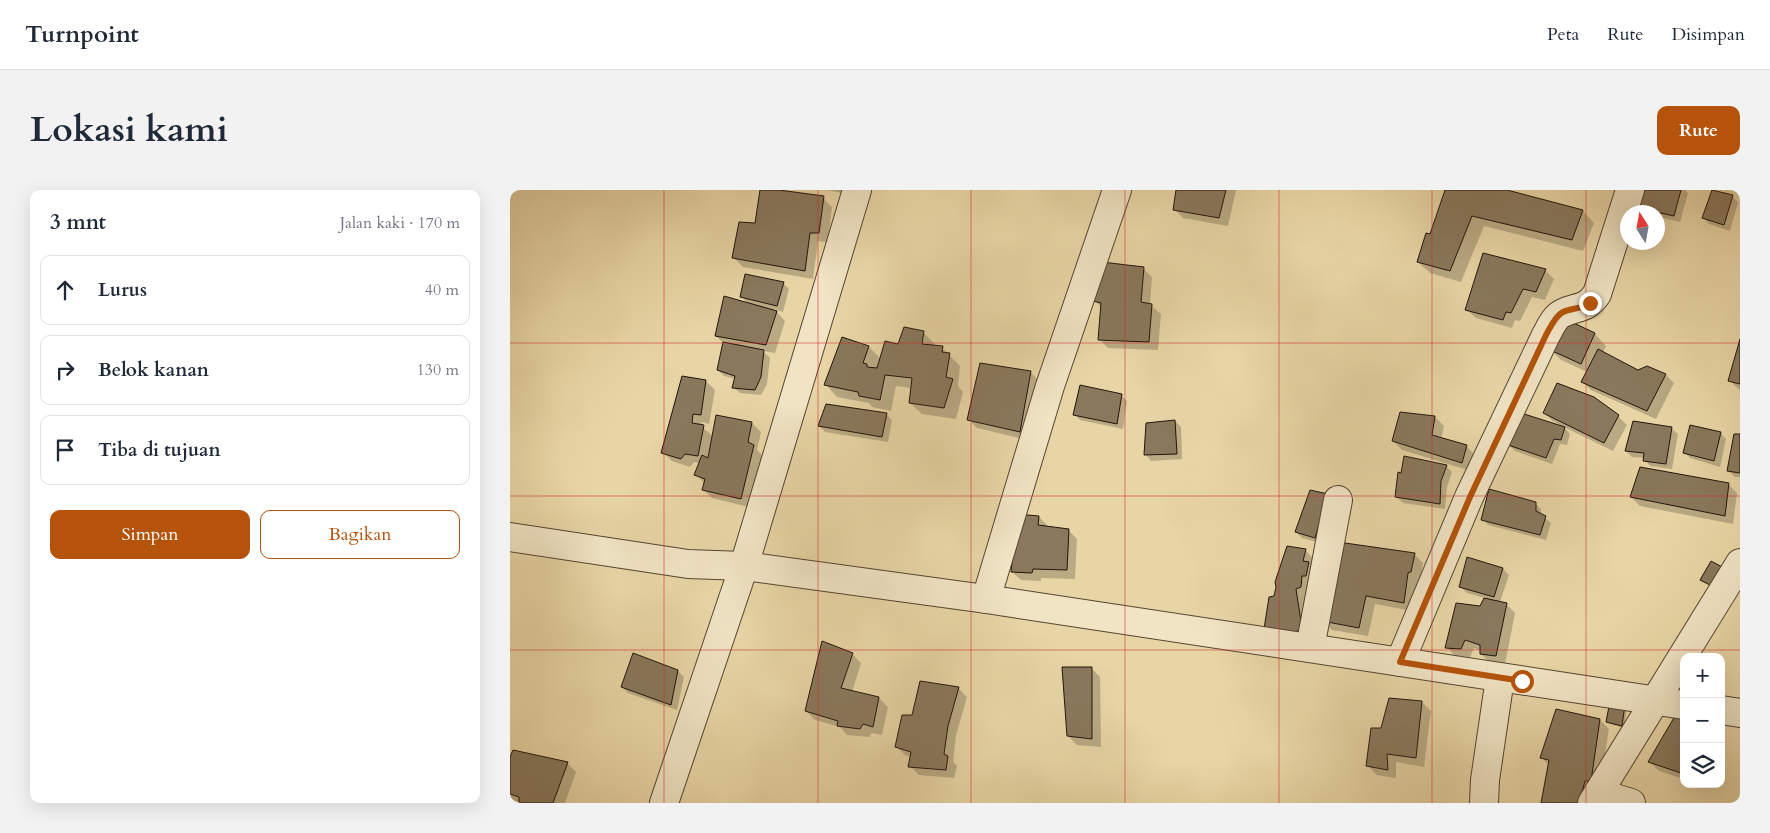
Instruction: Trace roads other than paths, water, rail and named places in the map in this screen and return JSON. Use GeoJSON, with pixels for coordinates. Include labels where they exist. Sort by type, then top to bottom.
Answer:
{"type":"FeatureCollection","features":[{"type":"Feature","properties":{"kind":"street"},"geometry":{"type":"LineString","coordinates":[[664,803],[744,566],[857,190]]}},
{"type":"Feature","properties":{"kind":"street"},"geometry":{"type":"LineString","coordinates":[[986,599],[1050,386],[1117,190]]}},
{"type":"Feature","properties":{"kind":"street"},"geometry":{"type":"LineString","coordinates":[[1400,662],[1470,497],[1546,335],[1557,317],[1562,313],[1585,306],[1597,294],[1630,190]]}},
{"type":"Feature","properties":{"kind":"street"},"geometry":{"type":"LineString","coordinates":[[1310,648],[1338,500]]}},
{"type":"Feature","properties":{"kind":"street"},"geometry":{"type":"LineString","coordinates":[[510,537],[688,564],[744,566],[986,599],[1680,704]]}},
{"type":"Feature","properties":{"kind":"street"},"geometry":{"type":"LineString","coordinates":[[1631,803],[1595,798],[1740,563]]}},
{"type":"Feature","properties":{"kind":"street"},"geometry":{"type":"LineString","coordinates":[[1484,803],[1485,780],[1500,678]]}},
{"type":"Feature","properties":{"kind":"street"},"geometry":{"type":"LineString","coordinates":[[1725,711],[1740,713]]}}]}
